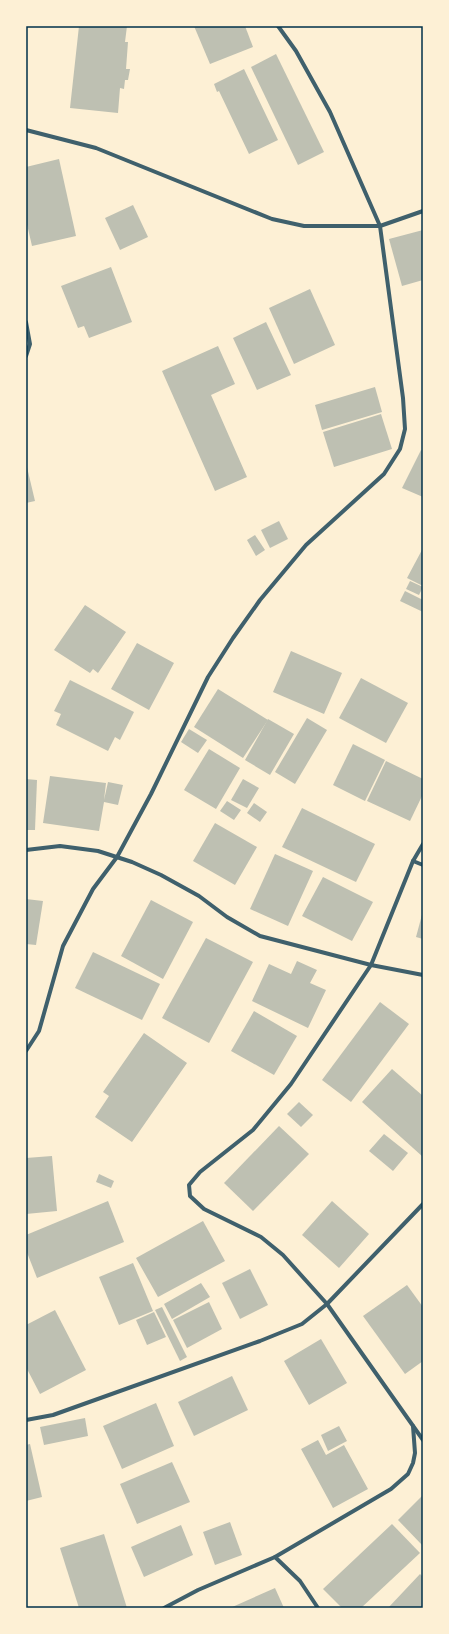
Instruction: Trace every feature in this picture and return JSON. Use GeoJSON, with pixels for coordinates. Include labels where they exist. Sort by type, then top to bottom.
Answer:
{"type":"FeatureCollection","features":[{"type":"Feature","properties":{"kind":"street"},"geometry":{"type":"LineString","coordinates":[[26,1052],[39,1031],[63,946],[94,889],[117,857],[151,794],[208,677],[260,600],[306,546],[384,474],[400,449],[405,429],[403,398],[380,226],[330,112],[296,51],[278,26]]}},
{"type":"Feature","properties":{"kind":"street"},"geometry":{"type":"LineString","coordinates":[[26,130],[96,148],[272,219],[304,226],[380,226],[423,211]]}},
{"type":"Feature","properties":{"kind":"street"},"geometry":{"type":"LineString","coordinates":[[26,322],[30,344],[26,356]]}},
{"type":"Feature","properties":{"kind":"street"},"geometry":{"type":"LineString","coordinates":[[423,844],[413,861],[371,965],[291,1084],[253,1130],[200,1172],[189,1185],[190,1196],[204,1209],[261,1237],[283,1255],[327,1304],[423,1440]]}},
{"type":"Feature","properties":{"kind":"street"},"geometry":{"type":"LineString","coordinates":[[26,850],[60,846],[98,851],[117,857],[160,875],[199,896],[227,917],[260,936],[371,965],[423,975]]}},
{"type":"Feature","properties":{"kind":"street"},"geometry":{"type":"LineString","coordinates":[[413,861],[423,865]]}},
{"type":"Feature","properties":{"kind":"street"},"geometry":{"type":"LineString","coordinates":[[26,1420],[53,1415],[260,1341],[302,1324],[327,1304],[423,1204]]}},
{"type":"Feature","properties":{"kind":"street"},"geometry":{"type":"LineString","coordinates":[[164,1608],[198,1590],[275,1557],[391,1489],[408,1474],[415,1453],[413,1426]]}},
{"type":"Feature","properties":{"kind":"street"},"geometry":{"type":"LineString","coordinates":[[275,1557],[300,1581],[318,1608]]}},
{"type":"Feature","properties":{"kind":"building"},"geometry":{"type":"Polygon","coordinates":[[[79,26],[127,26],[125,42],[128,42],[126,69],[130,69],[128,80],[125,80],[124,89],[120,88],[118,113],[70,108],[79,26]]]}},
{"type":"Feature","properties":{"kind":"building"},"geometry":{"type":"Polygon","coordinates":[[[194,26],[245,26],[253,47],[210,64],[194,26]]]}},
{"type":"Feature","properties":{"kind":"building"},"geometry":{"type":"Polygon","coordinates":[[[276,54],[324,152],[298,165],[251,67],[276,54]]]}},
{"type":"Feature","properties":{"kind":"building"},"geometry":{"type":"Polygon","coordinates":[[[244,69],[278,140],[249,154],[219,91],[217,92],[214,84],[244,69]]]}},
{"type":"Feature","properties":{"kind":"building"},"geometry":{"type":"Polygon","coordinates":[[[59,159],[76,236],[32,246],[26,220],[26,167],[59,159]]]}},
{"type":"Feature","properties":{"kind":"building"},"geometry":{"type":"Polygon","coordinates":[[[133,205],[148,237],[120,250],[105,218],[133,205]]]}},
{"type":"Feature","properties":{"kind":"building"},"geometry":{"type":"Polygon","coordinates":[[[423,230],[423,280],[402,286],[389,239],[423,230]]]}},
{"type":"Feature","properties":{"kind":"building"},"geometry":{"type":"Polygon","coordinates":[[[111,267],[132,322],[89,338],[84,326],[78,328],[61,286],[111,267]]]}},
{"type":"Feature","properties":{"kind":"building"},"geometry":{"type":"Polygon","coordinates":[[[310,289],[335,345],[294,364],[269,308],[310,289]]]}},
{"type":"Feature","properties":{"kind":"building"},"geometry":{"type":"Polygon","coordinates":[[[266,322],[291,375],[257,390],[233,338],[266,322]]]}},
{"type":"Feature","properties":{"kind":"building"},"geometry":{"type":"Polygon","coordinates":[[[218,346],[235,384],[211,395],[247,477],[215,491],[162,371],[218,346]]]}},
{"type":"Feature","properties":{"kind":"building"},"geometry":{"type":"Polygon","coordinates":[[[375,387],[382,412],[322,430],[315,405],[375,387]]]}},
{"type":"Feature","properties":{"kind":"building"},"geometry":{"type":"Polygon","coordinates":[[[381,414],[392,449],[334,467],[323,432],[381,414]]]}},
{"type":"Feature","properties":{"kind":"building"},"geometry":{"type":"Polygon","coordinates":[[[421,450],[423,451],[423,497],[402,488],[421,450]]]}},
{"type":"Feature","properties":{"kind":"building"},"geometry":{"type":"Polygon","coordinates":[[[26,463],[35,501],[26,503],[26,463]]]}},
{"type":"Feature","properties":{"kind":"building"},"geometry":{"type":"Polygon","coordinates":[[[279,521],[288,539],[270,548],[261,530],[279,521]]]}},
{"type":"Feature","properties":{"kind":"building"},"geometry":{"type":"Polygon","coordinates":[[[255,535],[265,550],[256,556],[247,540],[255,535]]]}},
{"type":"Feature","properties":{"kind":"building"},"geometry":{"type":"Polygon","coordinates":[[[423,548],[423,586],[407,578],[423,548]]]}},
{"type":"Feature","properties":{"kind":"building"},"geometry":{"type":"Polygon","coordinates":[[[410,581],[423,587],[419,595],[406,589],[410,581]]]}},
{"type":"Feature","properties":{"kind":"building"},"geometry":{"type":"Polygon","coordinates":[[[405,591],[423,600],[423,612],[400,601],[405,591]]]}},
{"type":"Feature","properties":{"kind":"building"},"geometry":{"type":"Polygon","coordinates":[[[85,605],[126,632],[98,673],[93,669],[90,673],[54,650],[85,605]]]}},
{"type":"Feature","properties":{"kind":"building"},"geometry":{"type":"Polygon","coordinates":[[[137,643],[174,663],[149,710],[111,689],[137,643]]]}},
{"type":"Feature","properties":{"kind":"building"},"geometry":{"type":"Polygon","coordinates":[[[291,651],[342,673],[324,714],[273,692],[291,651]]]}},
{"type":"Feature","properties":{"kind":"building"},"geometry":{"type":"Polygon","coordinates":[[[361,678],[408,703],[386,743],[339,718],[361,678]]]}},
{"type":"Feature","properties":{"kind":"building"},"geometry":{"type":"Polygon","coordinates":[[[70,680],[134,712],[120,740],[115,737],[108,751],[56,725],[61,714],[54,711],[70,680]]]}},
{"type":"Feature","properties":{"kind":"building"},"geometry":{"type":"Polygon","coordinates":[[[218,689],[268,720],[243,758],[194,727],[218,689]]]}},
{"type":"Feature","properties":{"kind":"building"},"geometry":{"type":"Polygon","coordinates":[[[307,718],[327,730],[295,784],[275,772],[307,718]]]}},
{"type":"Feature","properties":{"kind":"building"},"geometry":{"type":"Polygon","coordinates":[[[268,719],[294,734],[270,775],[245,760],[268,719]]]}},
{"type":"Feature","properties":{"kind":"building"},"geometry":{"type":"Polygon","coordinates":[[[189,729],[207,740],[198,753],[181,742],[189,729]]]}},
{"type":"Feature","properties":{"kind":"building"},"geometry":{"type":"Polygon","coordinates":[[[353,744],[385,760],[365,801],[333,785],[353,744]]]}},
{"type":"Feature","properties":{"kind":"building"},"geometry":{"type":"Polygon","coordinates":[[[209,749],[240,768],[216,809],[184,790],[209,749]]]}},
{"type":"Feature","properties":{"kind":"building"},"geometry":{"type":"Polygon","coordinates":[[[386,761],[423,779],[423,794],[410,821],[367,801],[386,761]]]}},
{"type":"Feature","properties":{"kind":"building"},"geometry":{"type":"Polygon","coordinates":[[[50,776],[106,783],[104,800],[108,782],[123,785],[118,805],[104,802],[99,831],[43,823],[50,776]]]}},
{"type":"Feature","properties":{"kind":"building"},"geometry":{"type":"Polygon","coordinates":[[[26,779],[37,780],[35,830],[26,830],[26,779]]]}},
{"type":"Feature","properties":{"kind":"building"},"geometry":{"type":"Polygon","coordinates":[[[243,779],[259,788],[247,808],[231,800],[243,779]]]}},
{"type":"Feature","properties":{"kind":"building"},"geometry":{"type":"Polygon","coordinates":[[[227,801],[241,810],[234,820],[220,811],[227,801]]]}},
{"type":"Feature","properties":{"kind":"building"},"geometry":{"type":"Polygon","coordinates":[[[254,803],[267,812],[260,822],[247,813],[254,803]]]}},
{"type":"Feature","properties":{"kind":"building"},"geometry":{"type":"Polygon","coordinates":[[[302,808],[375,844],[356,882],[282,847],[302,808]]]}},
{"type":"Feature","properties":{"kind":"building"},"geometry":{"type":"Polygon","coordinates":[[[215,823],[257,847],[235,885],[193,861],[215,823]]]}},
{"type":"Feature","properties":{"kind":"building"},"geometry":{"type":"Polygon","coordinates":[[[275,854],[313,871],[288,926],[250,909],[275,854]]]}},
{"type":"Feature","properties":{"kind":"building"},"geometry":{"type":"Polygon","coordinates":[[[323,877],[373,902],[352,941],[302,916],[323,877]]]}},
{"type":"Feature","properties":{"kind":"building"},"geometry":{"type":"Polygon","coordinates":[[[26,899],[43,901],[36,945],[26,944],[26,899]]]}},
{"type":"Feature","properties":{"kind":"building"},"geometry":{"type":"Polygon","coordinates":[[[151,900],[193,922],[163,979],[121,956],[151,900]]]}},
{"type":"Feature","properties":{"kind":"building"},"geometry":{"type":"Polygon","coordinates":[[[423,911],[423,939],[416,937],[423,911]]]}},
{"type":"Feature","properties":{"kind":"building"},"geometry":{"type":"Polygon","coordinates":[[[206,938],[253,962],[209,1043],[162,1018],[206,938]]]}},
{"type":"Feature","properties":{"kind":"building"},"geometry":{"type":"Polygon","coordinates":[[[93,952],[160,984],[142,1020],[75,988],[93,952]]]}},
{"type":"Feature","properties":{"kind":"building"},"geometry":{"type":"Polygon","coordinates":[[[297,961],[317,970],[310,983],[326,990],[308,1028],[252,1001],[269,964],[291,974],[297,961]]]}},
{"type":"Feature","properties":{"kind":"building"},"geometry":{"type":"Polygon","coordinates":[[[380,1002],[409,1024],[351,1102],[322,1080],[380,1002]]]}},
{"type":"Feature","properties":{"kind":"building"},"geometry":{"type":"Polygon","coordinates":[[[254,1011],[297,1036],[274,1075],[231,1051],[254,1011]]]}},
{"type":"Feature","properties":{"kind":"building"},"geometry":{"type":"Polygon","coordinates":[[[144,1033],[187,1063],[132,1142],[95,1117],[109,1096],[103,1092],[144,1033]]]}},
{"type":"Feature","properties":{"kind":"building"},"geometry":{"type":"Polygon","coordinates":[[[392,1069],[423,1096],[423,1157],[362,1102],[392,1069]]]}},
{"type":"Feature","properties":{"kind":"building"},"geometry":{"type":"Polygon","coordinates":[[[299,1102],[313,1115],[301,1127],[287,1114],[299,1102]]]}},
{"type":"Feature","properties":{"kind":"building"},"geometry":{"type":"Polygon","coordinates":[[[279,1126],[309,1154],[253,1211],[224,1183],[279,1126]]]}},
{"type":"Feature","properties":{"kind":"building"},"geometry":{"type":"Polygon","coordinates":[[[384,1134],[408,1153],[393,1171],[369,1151],[384,1134]]]}},
{"type":"Feature","properties":{"kind":"building"},"geometry":{"type":"Polygon","coordinates":[[[52,1156],[57,1211],[26,1214],[26,1158],[52,1156]]]}},
{"type":"Feature","properties":{"kind":"building"},"geometry":{"type":"Polygon","coordinates":[[[99,1174],[114,1181],[111,1188],[96,1182],[99,1174]]]}},
{"type":"Feature","properties":{"kind":"building"},"geometry":{"type":"Polygon","coordinates":[[[108,1201],[124,1242],[37,1278],[26,1250],[26,1235],[108,1201]]]}},
{"type":"Feature","properties":{"kind":"building"},"geometry":{"type":"Polygon","coordinates":[[[332,1201],[369,1234],[339,1268],[302,1235],[332,1201]]]}},
{"type":"Feature","properties":{"kind":"building"},"geometry":{"type":"Polygon","coordinates":[[[203,1221],[225,1261],[158,1297],[136,1258],[203,1221]]]}},
{"type":"Feature","properties":{"kind":"building"},"geometry":{"type":"Polygon","coordinates":[[[133,1263],[153,1311],[119,1325],[99,1277],[133,1263]]]}},
{"type":"Feature","properties":{"kind":"building"},"geometry":{"type":"Polygon","coordinates":[[[250,1269],[268,1305],[240,1319],[222,1283],[250,1269]]]}},
{"type":"Feature","properties":{"kind":"building"},"geometry":{"type":"Polygon","coordinates":[[[201,1283],[210,1297],[172,1319],[164,1304],[201,1283]]]}},
{"type":"Feature","properties":{"kind":"building"},"geometry":{"type":"Polygon","coordinates":[[[407,1285],[423,1307],[423,1361],[405,1374],[363,1316],[407,1285]]]}},
{"type":"Feature","properties":{"kind":"building"},"geometry":{"type":"Polygon","coordinates":[[[209,1302],[222,1329],[187,1348],[173,1320],[209,1302]]]}},
{"type":"Feature","properties":{"kind":"building"},"geometry":{"type":"Polygon","coordinates":[[[162,1307],[187,1357],[180,1361],[155,1310],[162,1307]]]}},
{"type":"Feature","properties":{"kind":"building"},"geometry":{"type":"Polygon","coordinates":[[[55,1310],[86,1370],[40,1394],[26,1367],[26,1325],[55,1310]]]}},
{"type":"Feature","properties":{"kind":"building"},"geometry":{"type":"Polygon","coordinates":[[[154,1312],[166,1337],[147,1345],[136,1320],[154,1312]]]}},
{"type":"Feature","properties":{"kind":"building"},"geometry":{"type":"Polygon","coordinates":[[[321,1339],[347,1383],[309,1405],[284,1361],[321,1339]]]}},
{"type":"Feature","properties":{"kind":"building"},"geometry":{"type":"Polygon","coordinates":[[[232,1376],[248,1410],[194,1436],[178,1402],[232,1376]]]}},
{"type":"Feature","properties":{"kind":"building"},"geometry":{"type":"Polygon","coordinates":[[[156,1403],[174,1446],[122,1469],[103,1426],[156,1403]]]}},
{"type":"Feature","properties":{"kind":"building"},"geometry":{"type":"Polygon","coordinates":[[[85,1418],[88,1436],[44,1445],[40,1427],[85,1418]]]}},
{"type":"Feature","properties":{"kind":"building"},"geometry":{"type":"Polygon","coordinates":[[[339,1426],[347,1441],[328,1451],[321,1435],[339,1426]]]}},
{"type":"Feature","properties":{"kind":"building"},"geometry":{"type":"Polygon","coordinates":[[[318,1440],[326,1455],[344,1445],[368,1489],[333,1508],[301,1449],[318,1440]]]}},
{"type":"Feature","properties":{"kind":"building"},"geometry":{"type":"Polygon","coordinates":[[[30,1444],[42,1497],[26,1501],[26,1445],[30,1444]]]}},
{"type":"Feature","properties":{"kind":"building"},"geometry":{"type":"Polygon","coordinates":[[[172,1462],[190,1502],[137,1524],[120,1484],[172,1462]]]}},
{"type":"Feature","properties":{"kind":"building"},"geometry":{"type":"Polygon","coordinates":[[[423,1495],[423,1546],[398,1520],[423,1495]]]}},
{"type":"Feature","properties":{"kind":"building"},"geometry":{"type":"Polygon","coordinates":[[[230,1522],[242,1555],[215,1565],[203,1532],[230,1522]]]}},
{"type":"Feature","properties":{"kind":"building"},"geometry":{"type":"Polygon","coordinates":[[[392,1524],[420,1553],[361,1608],[342,1608],[323,1589],[392,1524]]]}},
{"type":"Feature","properties":{"kind":"building"},"geometry":{"type":"Polygon","coordinates":[[[181,1525],[193,1555],[144,1577],[131,1547],[181,1525]]]}},
{"type":"Feature","properties":{"kind":"building"},"geometry":{"type":"Polygon","coordinates":[[[104,1534],[127,1608],[79,1608],[60,1548],[104,1534]]]}},
{"type":"Feature","properties":{"kind":"building"},"geometry":{"type":"Polygon","coordinates":[[[420,1574],[423,1577],[423,1608],[388,1608],[420,1574]]]}},
{"type":"Feature","properties":{"kind":"building"},"geometry":{"type":"Polygon","coordinates":[[[275,1588],[284,1608],[230,1608],[275,1588]]]}}]}
